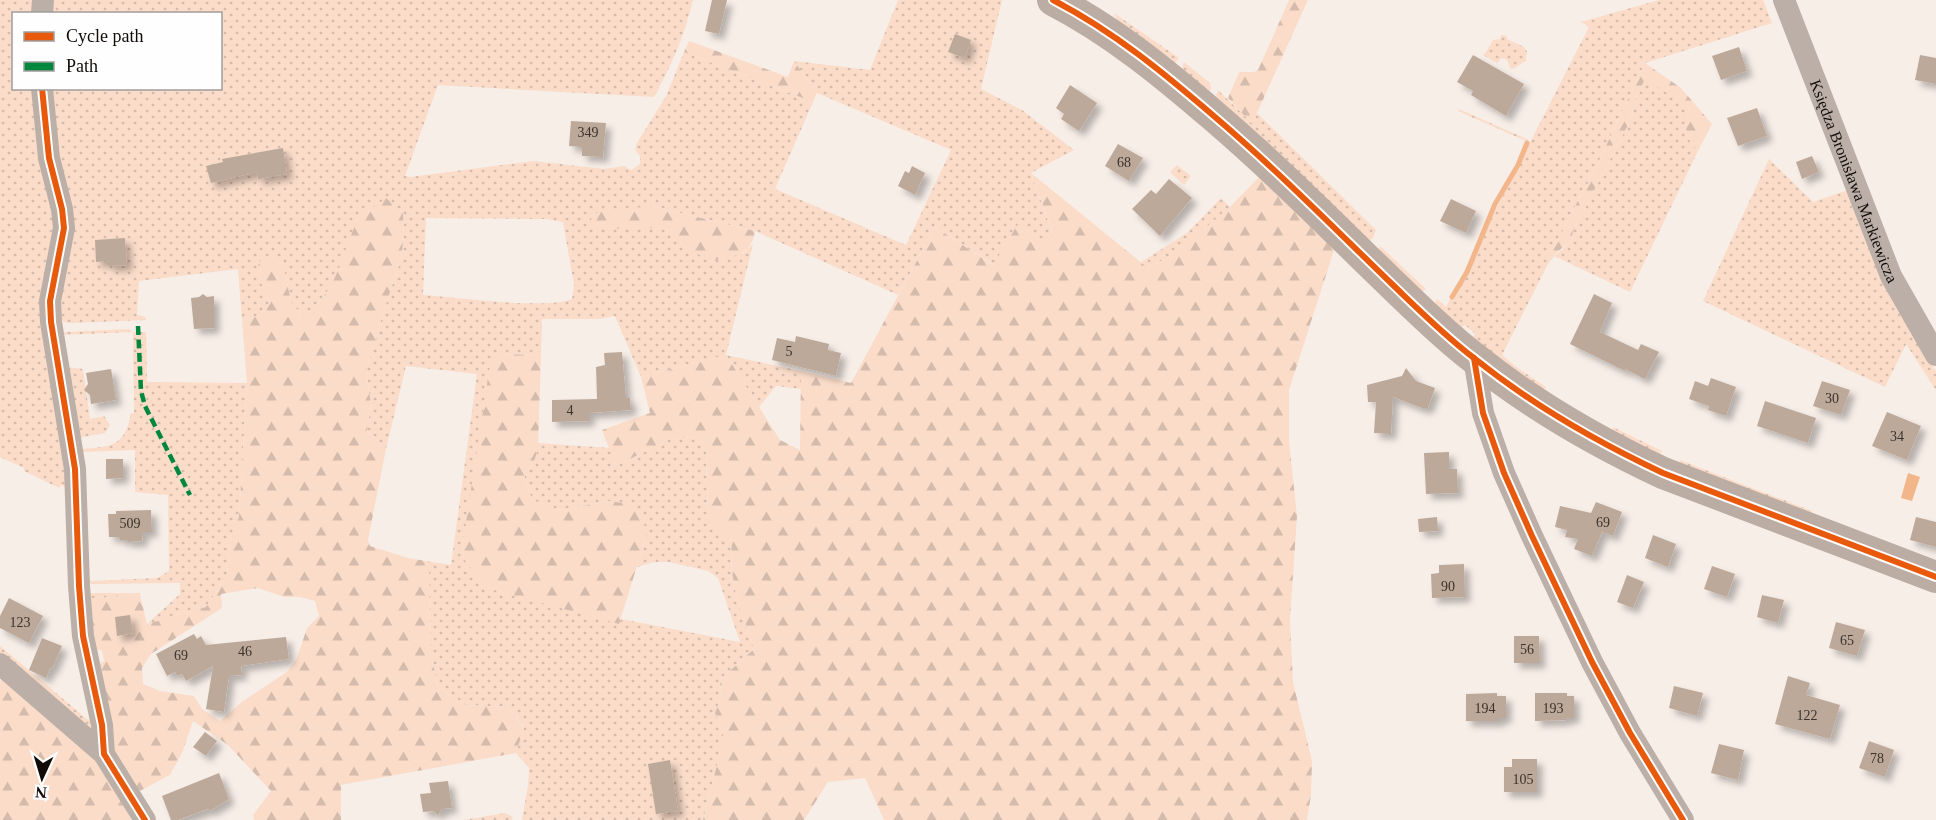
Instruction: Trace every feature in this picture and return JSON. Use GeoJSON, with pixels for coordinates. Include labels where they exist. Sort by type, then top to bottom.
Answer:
{"type":"FeatureCollection","features":[{"type":"Feature","properties":{"kind":"street"},"geometry":{"type":"LineString","coordinates":[[1053,0],[1094,22],[1171,79],[1289,183],[1382,274],[1474,358],[1545,409],[1624,455],[1653,469],[1936,577]]}},
{"type":"Feature","properties":{"kind":"street","name":"Księdza Bronisława Markiewicza"},"geometry":{"type":"LineString","coordinates":[[1784,0],[1891,276],[1936,355]]}},
{"type":"Feature","properties":{"kind":"street"},"geometry":{"type":"LineString","coordinates":[[42,90],[49,158],[62,209],[64,228],[50,302],[51,322],[75,469],[83,636],[102,725],[104,754]]}},
{"type":"Feature","properties":{"kind":"street"},"geometry":{"type":"LineString","coordinates":[[1474,358],[1483,413],[1504,473],[1532,536],[1613,702],[1683,820]]}},
{"type":"Feature","properties":{"kind":"street"},"geometry":{"type":"LineString","coordinates":[[0,664],[104,754],[145,820]]}},
{"type":"Feature","properties":{"kind":"green space"},"geometry":{"type":"Polygon","coordinates":[[[0,0],[39,0],[38,12],[12,12],[12,90],[38,90],[54,198],[53,267],[100,740],[0,657],[0,646],[87,719],[93,721],[65,487],[61,485],[59,488],[0,457],[0,0]]]}},
{"type":"Feature","properties":{"kind":"green space"},"geometry":{"type":"Polygon","coordinates":[[[47,0],[693,0],[677,50],[654,97],[438,85],[405,176],[534,161],[604,169],[624,166],[631,170],[640,164],[640,156],[635,150],[637,143],[666,96],[684,52],[813,102],[775,189],[906,245],[951,150],[817,93],[794,61],[870,70],[898,0],[1002,0],[981,89],[1022,110],[1074,150],[1031,173],[1053,235],[1041,247],[994,265],[935,227],[898,295],[755,231],[651,206],[657,228],[674,231],[684,247],[743,253],[753,244],[726,355],[641,377],[615,316],[598,319],[542,319],[541,355],[495,354],[462,549],[464,559],[487,588],[619,623],[621,619],[740,642],[718,578],[708,571],[669,562],[654,562],[637,567],[647,534],[610,501],[559,510],[532,500],[524,475],[534,461],[538,443],[610,448],[616,466],[670,439],[699,436],[706,449],[708,518],[732,541],[734,583],[754,649],[720,680],[721,697],[715,713],[724,737],[703,820],[522,820],[529,768],[516,753],[524,727],[508,707],[466,705],[438,686],[430,651],[429,568],[426,561],[451,565],[477,374],[406,366],[386,449],[367,431],[371,405],[366,370],[401,259],[404,236],[403,213],[358,220],[332,285],[315,306],[304,315],[292,305],[282,261],[265,288],[269,304],[262,314],[242,321],[238,269],[139,281],[137,315],[146,317],[146,320],[64,322],[58,318],[58,282],[46,90],[222,90],[222,12],[46,12],[47,0]],[[426,218],[423,295],[522,303],[560,302],[572,299],[574,285],[563,222],[546,219],[426,218]]]}},
{"type":"Feature","properties":{"kind":"green space"},"geometry":{"type":"Polygon","coordinates":[[[1289,0],[1308,0],[1252,124],[1228,98],[1239,72],[1258,70],[1289,0]]]}},
{"type":"Feature","properties":{"kind":"green space"},"geometry":{"type":"Polygon","coordinates":[[[1659,0],[1763,0],[1772,23],[1645,63],[1589,182],[1558,241],[1549,251],[1548,264],[1502,355],[1546,387],[1539,397],[1469,343],[1475,334],[1465,325],[1457,331],[1432,309],[1437,299],[1446,307],[1589,27],[1581,22],[1659,0]]]}},
{"type":"Feature","properties":{"kind":"green space"},"geometry":{"type":"Polygon","coordinates":[[[1114,13],[1179,58],[1174,64],[1117,20],[1114,13]]]}},
{"type":"Feature","properties":{"kind":"green space"},"geometry":{"type":"Polygon","coordinates":[[[1501,35],[1507,36],[1507,39],[1524,47],[1527,51],[1526,61],[1513,69],[1510,68],[1507,60],[1502,58],[1497,63],[1483,55],[1493,40],[1500,39],[1501,35]]]}},
{"type":"Feature","properties":{"kind":"green space"},"geometry":{"type":"Polygon","coordinates":[[[689,41],[788,77],[794,61],[817,93],[813,102],[684,52],[689,41]]]}},
{"type":"Feature","properties":{"kind":"green space"},"geometry":{"type":"Polygon","coordinates":[[[1184,62],[1210,83],[1208,97],[1181,72],[1184,62]]]}},
{"type":"Feature","properties":{"kind":"green space"},"geometry":{"type":"Polygon","coordinates":[[[1645,63],[1681,88],[1712,124],[1698,151],[1687,136],[1689,107],[1645,79],[1637,95],[1630,121],[1573,231],[1571,242],[1558,251],[1548,264],[1548,251],[1558,241],[1589,182],[1645,63]]]}},
{"type":"Feature","properties":{"kind":"green space"},"geometry":{"type":"Polygon","coordinates":[[[1645,78],[1689,107],[1688,136],[1698,151],[1630,292],[1554,256],[1571,242],[1573,231],[1630,121],[1637,95],[1645,78]]]}},
{"type":"Feature","properties":{"kind":"green space"},"geometry":{"type":"Polygon","coordinates":[[[1218,90],[1252,123],[1257,113],[1376,230],[1373,238],[1364,246],[1215,98],[1218,90]]]}},
{"type":"Feature","properties":{"kind":"green space"},"geometry":{"type":"Polygon","coordinates":[[[1459,109],[1529,140],[1528,142],[1458,111],[1459,109]]]}},
{"type":"Feature","properties":{"kind":"green space"},"geometry":{"type":"Polygon","coordinates":[[[1769,159],[1813,202],[1848,190],[1916,337],[1936,371],[1936,390],[1906,344],[1885,387],[1703,301],[1769,159]]]}},
{"type":"Feature","properties":{"kind":"green space"},"geometry":{"type":"Polygon","coordinates":[[[1177,165],[1191,176],[1184,185],[1170,172],[1177,165]]]}},
{"type":"Feature","properties":{"kind":"green space"},"geometry":{"type":"Polygon","coordinates":[[[1031,173],[1148,268],[1176,253],[1230,207],[1259,177],[1337,241],[1289,390],[1289,441],[1297,516],[1290,620],[1293,682],[1312,761],[1311,795],[1307,820],[884,820],[865,778],[828,782],[804,820],[703,820],[724,737],[715,713],[721,697],[720,680],[754,649],[734,583],[732,541],[708,518],[706,449],[699,436],[670,439],[616,466],[602,430],[650,413],[641,377],[726,355],[780,440],[800,450],[801,371],[851,383],[935,227],[993,265],[1018,224],[1041,246],[1053,234],[1031,173]]]}},
{"type":"Feature","properties":{"kind":"green space"},"geometry":{"type":"Polygon","coordinates":[[[386,198],[403,213],[404,236],[401,259],[366,370],[371,405],[367,431],[386,449],[368,540],[370,546],[426,561],[429,568],[430,651],[438,686],[466,705],[508,707],[524,728],[516,753],[341,785],[341,820],[254,820],[253,815],[271,791],[228,745],[193,721],[182,753],[170,775],[123,800],[131,820],[0,820],[0,682],[3,676],[100,758],[97,666],[104,661],[102,650],[88,649],[83,599],[140,595],[147,624],[206,607],[227,576],[230,539],[239,517],[247,383],[242,321],[262,314],[269,304],[265,288],[253,275],[263,256],[282,261],[292,305],[304,315],[316,306],[332,284],[359,219],[386,198]],[[258,588],[221,594],[222,608],[151,654],[142,668],[143,684],[160,691],[194,696],[202,709],[220,721],[243,701],[287,672],[297,658],[307,628],[319,616],[315,601],[300,597],[284,597],[258,588]]]}},
{"type":"Feature","properties":{"kind":"green space"},"geometry":{"type":"Polygon","coordinates":[[[1221,198],[1230,207],[1176,253],[1148,268],[1141,262],[1187,233],[1221,198]]]}},
{"type":"Feature","properties":{"kind":"green space"},"geometry":{"type":"Polygon","coordinates":[[[651,206],[755,231],[753,240],[750,246],[740,254],[711,261],[684,247],[674,231],[657,228],[590,229],[592,213],[651,206]]]}},
{"type":"Feature","properties":{"kind":"green space"},"geometry":{"type":"Polygon","coordinates":[[[1380,246],[1426,289],[1417,296],[1379,250],[1380,246]]]}},
{"type":"Feature","properties":{"kind":"green space"},"geometry":{"type":"Polygon","coordinates":[[[129,329],[133,332],[61,335],[65,332],[129,329]]]}},
{"type":"Feature","properties":{"kind":"green space"},"geometry":{"type":"Polygon","coordinates":[[[133,332],[146,332],[147,382],[247,383],[239,517],[230,539],[227,576],[206,607],[147,624],[180,594],[180,583],[92,584],[85,581],[86,575],[91,581],[157,578],[169,571],[168,495],[135,492],[135,450],[81,452],[80,449],[108,446],[115,443],[125,433],[131,413],[134,413],[133,332]]]}},
{"type":"Feature","properties":{"kind":"green space"},"geometry":{"type":"Polygon","coordinates":[[[495,354],[541,355],[538,449],[534,461],[524,475],[532,500],[559,510],[610,501],[634,505],[641,513],[647,534],[619,624],[487,588],[464,559],[462,549],[491,358],[495,354]]]}},
{"type":"Feature","properties":{"kind":"green space"},"geometry":{"type":"Polygon","coordinates":[[[726,355],[801,371],[801,389],[776,386],[759,407],[726,355]]]}},
{"type":"Feature","properties":{"kind":"green space"},"geometry":{"type":"Polygon","coordinates":[[[66,367],[83,369],[90,419],[104,416],[110,425],[105,433],[78,438],[66,367]]]}},
{"type":"Feature","properties":{"kind":"green space"},"geometry":{"type":"Polygon","coordinates":[[[1613,427],[1662,451],[1657,461],[1611,439],[1613,427]]]}},
{"type":"Feature","properties":{"kind":"green space"},"geometry":{"type":"Polygon","coordinates":[[[1680,460],[1812,511],[1809,516],[1677,469],[1680,460]]]}},
{"type":"Feature","properties":{"kind":"green space"},"geometry":{"type":"Polygon","coordinates":[[[141,593],[140,595],[83,599],[88,594],[141,593]]]}},
{"type":"Feature","properties":{"kind":"green space"},"geometry":{"type":"Polygon","coordinates":[[[505,813],[513,817],[512,820],[464,820],[505,813]]]}},
{"type":"Feature","properties":{"kind":"shaded area"},"geometry":{"type":"Polygon","coordinates":[[[1908,473],[1920,477],[1912,501],[1901,498],[1908,473]]]}},
{"type":"Feature","properties":{"kind":"building"},"geometry":{"type":"Polygon","coordinates":[[[712,0],[727,0],[719,34],[705,31],[712,0]]]}},
{"type":"Feature","properties":{"kind":"building"},"geometry":{"type":"Polygon","coordinates":[[[955,34],[971,40],[965,58],[948,52],[955,34]]]}},
{"type":"Feature","properties":{"kind":"building"},"geometry":{"type":"Polygon","coordinates":[[[1739,47],[1747,71],[1721,80],[1712,56],[1739,47]]]}},
{"type":"Feature","properties":{"kind":"building"},"geometry":{"type":"Polygon","coordinates":[[[1473,55],[1524,84],[1506,116],[1471,95],[1473,91],[1457,82],[1473,55]]]}},
{"type":"Feature","properties":{"kind":"building"},"geometry":{"type":"Polygon","coordinates":[[[1920,55],[1936,58],[1936,84],[1915,80],[1920,55]]]}},
{"type":"Feature","properties":{"kind":"building"},"geometry":{"type":"Polygon","coordinates":[[[1070,85],[1097,103],[1079,131],[1061,119],[1064,114],[1056,108],[1070,85]]]}},
{"type":"Feature","properties":{"kind":"building"},"geometry":{"type":"Polygon","coordinates":[[[1757,108],[1767,136],[1738,146],[1727,118],[1757,108]]]}},
{"type":"Feature","properties":{"kind":"building"},"geometry":{"type":"Polygon","coordinates":[[[571,121],[606,123],[603,157],[582,156],[582,147],[569,146],[571,121]]]}},
{"type":"Feature","properties":{"kind":"building"},"geometry":{"type":"Polygon","coordinates":[[[1118,144],[1143,158],[1129,181],[1105,166],[1118,144]]]}},
{"type":"Feature","properties":{"kind":"building"},"geometry":{"type":"Polygon","coordinates":[[[283,148],[287,174],[258,179],[257,172],[211,183],[206,166],[223,162],[222,159],[283,148]]]}},
{"type":"Feature","properties":{"kind":"building"},"geometry":{"type":"Polygon","coordinates":[[[1812,156],[1819,172],[1802,179],[1796,162],[1812,156]]]}},
{"type":"Feature","properties":{"kind":"building"},"geometry":{"type":"Polygon","coordinates":[[[912,166],[925,173],[915,195],[898,186],[905,171],[909,173],[912,166]]]}},
{"type":"Feature","properties":{"kind":"building"},"geometry":{"type":"Polygon","coordinates":[[[1169,179],[1192,198],[1160,236],[1132,209],[1151,190],[1156,194],[1169,179]]]}},
{"type":"Feature","properties":{"kind":"building"},"geometry":{"type":"Polygon","coordinates":[[[1451,199],[1476,211],[1466,233],[1440,221],[1451,199]]]}},
{"type":"Feature","properties":{"kind":"building"},"geometry":{"type":"Polygon","coordinates":[[[125,238],[127,265],[108,266],[108,261],[96,262],[95,240],[125,238]]]}},
{"type":"Feature","properties":{"kind":"building"},"geometry":{"type":"Polygon","coordinates":[[[203,294],[207,297],[214,296],[214,328],[194,329],[191,298],[203,294]]]}},
{"type":"Feature","properties":{"kind":"building"},"geometry":{"type":"Polygon","coordinates":[[[1594,294],[1612,303],[1600,332],[1638,350],[1641,344],[1659,352],[1645,379],[1570,344],[1594,294]]]}},
{"type":"Feature","properties":{"kind":"building"},"geometry":{"type":"Polygon","coordinates":[[[796,336],[829,344],[828,350],[841,353],[836,376],[772,360],[777,338],[795,342],[796,336]]]}},
{"type":"Feature","properties":{"kind":"building"},"geometry":{"type":"Polygon","coordinates":[[[622,352],[626,398],[630,398],[631,410],[589,413],[589,421],[552,422],[552,400],[597,399],[596,367],[605,365],[604,353],[622,352]]]}},
{"type":"Feature","properties":{"kind":"building"},"geometry":{"type":"Polygon","coordinates":[[[1406,368],[1416,381],[1435,388],[1428,408],[1393,397],[1391,434],[1374,433],[1376,402],[1368,402],[1367,385],[1402,376],[1406,368]]]}},
{"type":"Feature","properties":{"kind":"building"},"geometry":{"type":"Polygon","coordinates":[[[111,369],[116,400],[91,404],[90,395],[84,390],[88,384],[86,373],[111,369]]]}},
{"type":"Feature","properties":{"kind":"building"},"geometry":{"type":"Polygon","coordinates":[[[1711,378],[1736,387],[1726,416],[1708,410],[1709,406],[1689,399],[1695,381],[1708,386],[1711,378]]]}},
{"type":"Feature","properties":{"kind":"building"},"geometry":{"type":"Polygon","coordinates":[[[1822,381],[1850,390],[1841,415],[1813,406],[1822,381]]]}},
{"type":"Feature","properties":{"kind":"building"},"geometry":{"type":"Polygon","coordinates":[[[1765,401],[1816,418],[1808,443],[1757,426],[1765,401]]]}},
{"type":"Feature","properties":{"kind":"building"},"geometry":{"type":"Polygon","coordinates":[[[1887,412],[1921,426],[1907,460],[1872,446],[1887,412]]]}},
{"type":"Feature","properties":{"kind":"building"},"geometry":{"type":"Polygon","coordinates":[[[1449,452],[1449,469],[1457,469],[1458,493],[1426,494],[1424,453],[1449,452]]]}},
{"type":"Feature","properties":{"kind":"building"},"geometry":{"type":"Polygon","coordinates":[[[106,459],[123,459],[123,478],[106,479],[106,459]]]}},
{"type":"Feature","properties":{"kind":"building"},"geometry":{"type":"Polygon","coordinates":[[[1596,502],[1622,512],[1613,536],[1602,532],[1592,556],[1574,549],[1578,539],[1565,537],[1567,530],[1555,527],[1560,506],[1591,513],[1596,502]]]}},
{"type":"Feature","properties":{"kind":"building"},"geometry":{"type":"Polygon","coordinates":[[[151,510],[152,532],[143,532],[142,541],[128,542],[128,540],[120,540],[119,537],[109,537],[108,514],[116,514],[116,511],[151,510]]]}},
{"type":"Feature","properties":{"kind":"building"},"geometry":{"type":"Polygon","coordinates":[[[1437,517],[1438,531],[1419,532],[1418,519],[1437,517]]]}},
{"type":"Feature","properties":{"kind":"building"},"geometry":{"type":"Polygon","coordinates":[[[1916,517],[1936,522],[1936,547],[1910,540],[1916,517]]]}},
{"type":"Feature","properties":{"kind":"building"},"geometry":{"type":"Polygon","coordinates":[[[1653,535],[1676,544],[1668,567],[1645,558],[1653,535]]]}},
{"type":"Feature","properties":{"kind":"building"},"geometry":{"type":"Polygon","coordinates":[[[1464,564],[1465,597],[1432,598],[1431,574],[1439,573],[1439,565],[1464,564]]]}},
{"type":"Feature","properties":{"kind":"building"},"geometry":{"type":"Polygon","coordinates":[[[1712,566],[1735,574],[1727,597],[1704,589],[1712,566]]]}},
{"type":"Feature","properties":{"kind":"building"},"geometry":{"type":"Polygon","coordinates":[[[1627,575],[1644,582],[1633,608],[1617,602],[1627,575]]]}},
{"type":"Feature","properties":{"kind":"building"},"geometry":{"type":"Polygon","coordinates":[[[1762,595],[1784,600],[1778,623],[1757,617],[1762,595]]]}},
{"type":"Feature","properties":{"kind":"building"},"geometry":{"type":"Polygon","coordinates":[[[9,598],[43,616],[29,643],[0,628],[0,616],[9,598]]]}},
{"type":"Feature","properties":{"kind":"building"},"geometry":{"type":"Polygon","coordinates":[[[130,615],[133,633],[117,636],[115,617],[130,615]]]}},
{"type":"Feature","properties":{"kind":"building"},"geometry":{"type":"Polygon","coordinates":[[[1836,622],[1865,630],[1857,656],[1829,648],[1836,622]]]}},
{"type":"Feature","properties":{"kind":"building"},"geometry":{"type":"Polygon","coordinates":[[[194,634],[197,639],[201,636],[206,645],[286,637],[289,659],[241,666],[242,675],[229,676],[224,712],[206,709],[213,666],[186,681],[182,674],[177,676],[175,672],[167,676],[156,654],[194,634]]]}},
{"type":"Feature","properties":{"kind":"building"},"geometry":{"type":"Polygon","coordinates":[[[1514,636],[1539,636],[1540,663],[1514,663],[1514,636]]]}},
{"type":"Feature","properties":{"kind":"building"},"geometry":{"type":"Polygon","coordinates":[[[42,638],[62,646],[46,678],[29,670],[42,638]]]}},
{"type":"Feature","properties":{"kind":"building"},"geometry":{"type":"Polygon","coordinates":[[[1788,676],[1810,683],[1806,695],[1840,705],[1830,739],[1775,724],[1788,676]]]}},
{"type":"Feature","properties":{"kind":"building"},"geometry":{"type":"Polygon","coordinates":[[[1674,686],[1703,693],[1697,716],[1669,708],[1674,686]]]}},
{"type":"Feature","properties":{"kind":"building"},"geometry":{"type":"Polygon","coordinates":[[[1497,693],[1497,696],[1506,696],[1506,718],[1499,718],[1499,721],[1466,721],[1466,694],[1497,693]]]}},
{"type":"Feature","properties":{"kind":"building"},"geometry":{"type":"Polygon","coordinates":[[[1535,693],[1567,693],[1567,696],[1574,696],[1574,718],[1535,721],[1535,693]]]}},
{"type":"Feature","properties":{"kind":"building"},"geometry":{"type":"Polygon","coordinates":[[[205,732],[217,741],[206,756],[193,747],[205,732]]]}},
{"type":"Feature","properties":{"kind":"building"},"geometry":{"type":"Polygon","coordinates":[[[1869,741],[1894,750],[1885,777],[1859,768],[1869,741]]]}},
{"type":"Feature","properties":{"kind":"building"},"geometry":{"type":"Polygon","coordinates":[[[1719,744],[1744,750],[1738,780],[1711,773],[1719,744]]]}},
{"type":"Feature","properties":{"kind":"building"},"geometry":{"type":"Polygon","coordinates":[[[1512,759],[1537,759],[1537,792],[1504,792],[1504,767],[1512,767],[1512,759]]]}},
{"type":"Feature","properties":{"kind":"building"},"geometry":{"type":"Polygon","coordinates":[[[670,760],[678,811],[656,814],[648,764],[670,760]]]}},
{"type":"Feature","properties":{"kind":"building"},"geometry":{"type":"Polygon","coordinates":[[[219,773],[229,799],[210,811],[208,809],[178,820],[171,820],[162,796],[219,773]]]}},
{"type":"Feature","properties":{"kind":"building"},"geometry":{"type":"Polygon","coordinates":[[[448,781],[452,808],[442,809],[438,815],[433,811],[423,812],[420,794],[431,793],[429,783],[448,781]]]}},
{"type":"Feature","properties":{"kind":"waterway"},"geometry":{"type":"LineString","coordinates":[[1452,297],[1467,272],[1495,204],[1518,165],[1527,143]]}},
{"type":"Feature","properties":{"kind":"marked path"},"geometry":{"type":"LineString","coordinates":[[138,326],[141,391],[145,406],[190,495]]}},
{"type":"Feature","properties":{"kind":"cycle path"},"geometry":{"type":"LineString","coordinates":[[1053,0],[1117,39],[1177,85],[1261,158],[1442,332],[1518,391],[1589,435],[1663,473],[1936,577]]}},
{"type":"Feature","properties":{"kind":"cycle path"},"geometry":{"type":"LineString","coordinates":[[42,90],[49,158],[62,209],[64,228],[50,301],[51,322],[75,469],[83,636],[102,725],[104,754],[145,820]]}},
{"type":"Feature","properties":{"kind":"cycle path"},"geometry":{"type":"LineString","coordinates":[[1474,358],[1483,413],[1504,473],[1532,536],[1592,662],[1630,733],[1683,820]]}}]}
